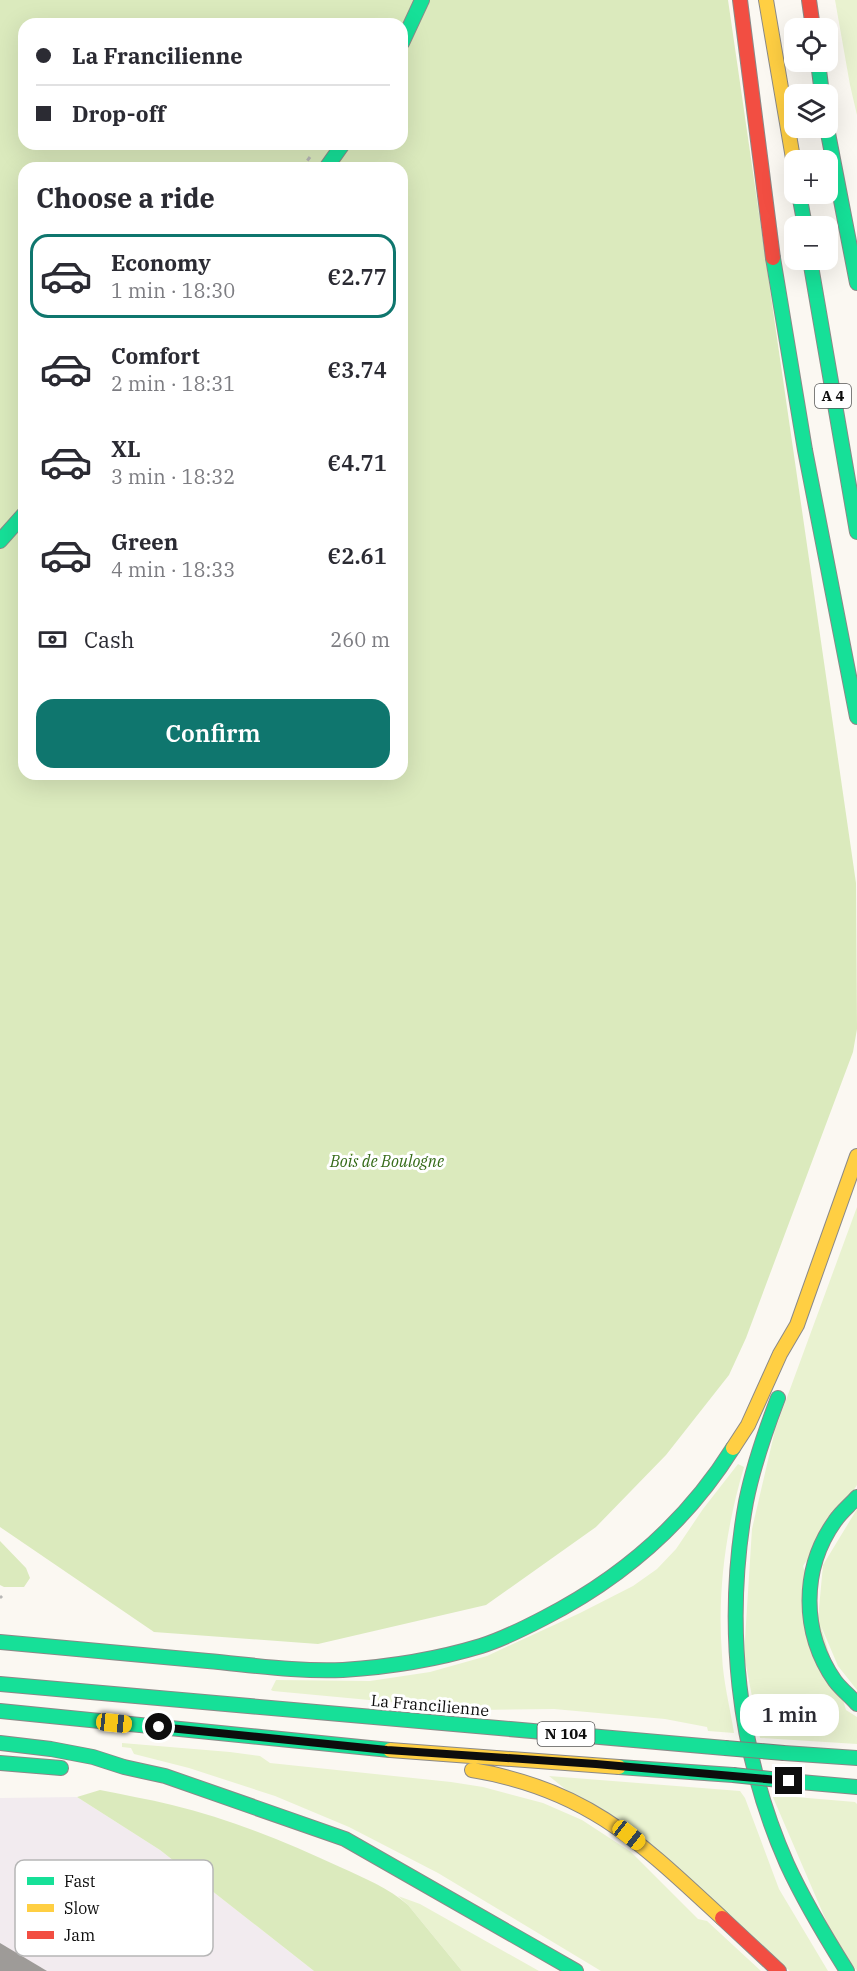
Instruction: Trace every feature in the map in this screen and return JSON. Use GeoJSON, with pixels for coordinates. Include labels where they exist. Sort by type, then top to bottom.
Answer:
{"type":"FeatureCollection","features":[{"type":"Feature","properties":{"kind":"main road"},"geometry":{"type":"LineString","coordinates":[[408,30],[422,0]]}},
{"type":"Feature","properties":{"kind":"main road"},"geometry":{"type":"LineString","coordinates":[[740,0],[752,117],[791,369],[857,717]]}},
{"type":"Feature","properties":{"kind":"main road"},"geometry":{"type":"LineString","coordinates":[[766,0],[792,150]]}},
{"type":"Feature","properties":{"kind":"main road"},"geometry":{"type":"LineString","coordinates":[[809,0],[812,18]]}},
{"type":"Feature","properties":{"kind":"main road"},"geometry":{"type":"LineString","coordinates":[[829,138],[857,283]]}},
{"type":"Feature","properties":{"kind":"main road","name":"A 4"},"geometry":{"type":"LineString","coordinates":[[812,270],[857,532]]}},
{"type":"Feature","properties":{"kind":"main road"},"geometry":{"type":"LineString","coordinates":[[0,541],[18,521]]}},
{"type":"Feature","properties":{"kind":"main road"},"geometry":{"type":"LineString","coordinates":[[0,1642],[279,1668],[340,1670],[370,1668],[424,1659],[481,1646],[549,1617],[631,1564],[676,1524],[700,1497],[748,1425],[780,1354],[797,1325],[857,1156]]}},
{"type":"Feature","properties":{"kind":"main road"},"geometry":{"type":"LineString","coordinates":[[794,1357],[797,1325]]}},
{"type":"Feature","properties":{"kind":"main road"},"geometry":{"type":"LineString","coordinates":[[782,1389],[755,1467],[742,1528],[735,1608],[738,1686],[752,1765],[778,1846],[813,1920],[847,1971]]}},
{"type":"Feature","properties":{"kind":"main road"},"geometry":{"type":"LineString","coordinates":[[857,1497],[833,1522],[813,1562],[808,1586],[808,1612],[813,1639],[822,1664],[834,1682],[857,1704]]}},
{"type":"Feature","properties":{"kind":"main road","name":"La Francilienne"},"geometry":{"type":"LineString","coordinates":[[0,1684],[857,1758]]}},
{"type":"Feature","properties":{"kind":"main road"},"geometry":{"type":"LineString","coordinates":[[0,1711],[387,1750],[733,1775],[857,1787]]}},
{"type":"Feature","properties":{"kind":"main road"},"geometry":{"type":"LineString","coordinates":[[0,1743],[93,1757],[165,1776],[345,1839],[576,1971]]}},
{"type":"Feature","properties":{"kind":"main road"},"geometry":{"type":"LineString","coordinates":[[387,1750],[423,1763],[478,1771],[526,1782],[548,1789],[589,1808],[652,1854],[779,1971]]}},
{"type":"Feature","properties":{"kind":"main road"},"geometry":{"type":"LineString","coordinates":[[0,1763],[96,1771],[124,1767]]}},
{"type":"Feature","properties":{"kind":"shaded area"},"geometry":{"type":"Polygon","coordinates":[[[77,1797],[173,1860],[15,1860],[15,1956],[213,1956],[213,1892],[314,1971],[0,1971],[0,1798],[77,1797]]]}},
{"type":"Feature","properties":{"kind":"green space","name":"Bois de Boulogne"},"geometry":{"type":"Polygon","coordinates":[[[0,0],[728,0],[856,883],[857,1029],[853,1052],[746,1338],[729,1375],[666,1455],[596,1527],[486,1605],[318,1644],[154,1632],[0,1527],[0,0]]]}},
{"type":"Feature","properties":{"kind":"green space"},"geometry":{"type":"Polygon","coordinates":[[[835,0],[857,0],[857,115],[850,85],[835,0]]]}},
{"type":"Feature","properties":{"kind":"green space"},"geometry":{"type":"Polygon","coordinates":[[[857,1207],[857,1485],[803,1566],[846,1710],[857,1717],[857,1744],[760,1738],[744,1655],[752,1529],[775,1430],[857,1207]]]}},
{"type":"Feature","properties":{"kind":"green space"},"geometry":{"type":"Polygon","coordinates":[[[738,1464],[744,1467],[732,1513],[724,1560],[721,1607],[723,1665],[734,1733],[708,1731],[707,1727],[665,1719],[554,1709],[476,1710],[271,1690],[276,1680],[370,1681],[430,1672],[487,1656],[580,1613],[633,1586],[657,1569],[676,1549],[738,1464]]]}},
{"type":"Feature","properties":{"kind":"green space"},"geometry":{"type":"Polygon","coordinates":[[[857,1509],[857,1690],[838,1666],[818,1619],[823,1565],[857,1509]]]}},
{"type":"Feature","properties":{"kind":"green space"},"geometry":{"type":"Polygon","coordinates":[[[0,1541],[26,1568],[30,1578],[24,1587],[0,1585],[0,1541]]]}},
{"type":"Feature","properties":{"kind":"green space"},"geometry":{"type":"Polygon","coordinates":[[[122,1743],[230,1752],[260,1756],[270,1763],[451,1782],[483,1787],[543,1803],[582,1820],[631,1852],[698,1919],[707,1921],[761,1971],[601,1971],[438,1873],[349,1827],[275,1796],[189,1768],[134,1754],[131,1748],[122,1747],[122,1743]]]}},
{"type":"Feature","properties":{"kind":"green space"},"geometry":{"type":"Polygon","coordinates":[[[549,1776],[740,1791],[745,1798],[779,1889],[828,1971],[790,1971],[549,1776]]]}},
{"type":"Feature","properties":{"kind":"green space"},"geometry":{"type":"Polygon","coordinates":[[[100,1790],[172,1805],[237,1824],[300,1849],[393,1893],[408,1905],[462,1971],[314,1971],[213,1892],[213,1860],[173,1860],[77,1797],[100,1790]]]}},
{"type":"Feature","properties":{"kind":"green space"},"geometry":{"type":"Polygon","coordinates":[[[772,1795],[857,1804],[857,1971],[834,1939],[772,1795]]]}},
{"type":"Feature","properties":{"kind":"green space"},"geometry":{"type":"Polygon","coordinates":[[[398,1896],[420,1904],[539,1971],[462,1971],[398,1896]]]}},
{"type":"Feature","properties":{"kind":"building"},"geometry":{"type":"Polygon","coordinates":[[[0,1943],[15,1952],[15,1956],[22,1956],[47,1971],[0,1971],[0,1943]]]}},
{"type":"Feature","properties":{"kind":"traffic: fast"},"geometry":{"type":"LineString","coordinates":[[408,30],[422,0]]}},
{"type":"Feature","properties":{"kind":"traffic: fast"},"geometry":{"type":"LineString","coordinates":[[819,72],[821,84]]}},
{"type":"Feature","properties":{"kind":"traffic: fast"},"geometry":{"type":"LineString","coordinates":[[829,138],[857,283]]}},
{"type":"Feature","properties":{"kind":"traffic: fast"},"geometry":{"type":"LineString","coordinates":[[330,162],[339,150]]}},
{"type":"Feature","properties":{"kind":"traffic: fast"},"geometry":{"type":"LineString","coordinates":[[801,204],[803,216]]}},
{"type":"Feature","properties":{"kind":"traffic: fast"},"geometry":{"type":"LineString","coordinates":[[773,258],[805,450],[857,717]]}},
{"type":"Feature","properties":{"kind":"traffic: fast"},"geometry":{"type":"LineString","coordinates":[[812,270],[857,532]]}},
{"type":"Feature","properties":{"kind":"traffic: fast"},"geometry":{"type":"LineString","coordinates":[[0,541],[18,521]]}},
{"type":"Feature","properties":{"kind":"traffic: fast"},"geometry":{"type":"LineString","coordinates":[[778,1398],[752,1476],[739,1548],[736,1594],[739,1686],[756,1777],[770,1821],[800,1891],[847,1971]]}},
{"type":"Feature","properties":{"kind":"traffic: fast"},"geometry":{"type":"LineString","coordinates":[[0,1642],[309,1670],[343,1670],[396,1665],[465,1651],[521,1630],[544,1618],[600,1585],[626,1566],[650,1546],[695,1501],[733,1448]]}},
{"type":"Feature","properties":{"kind":"traffic: fast"},"geometry":{"type":"LineString","coordinates":[[857,1497],[837,1518],[824,1540],[811,1580],[810,1601],[811,1621],[824,1662],[835,1681],[857,1704]]}},
{"type":"Feature","properties":{"kind":"traffic: fast"},"geometry":{"type":"LineString","coordinates":[[0,1684],[725,1748]]}},
{"type":"Feature","properties":{"kind":"traffic: fast"},"geometry":{"type":"LineString","coordinates":[[0,1711],[390,1750]]}},
{"type":"Feature","properties":{"kind":"traffic: fast"},"geometry":{"type":"LineString","coordinates":[[0,1743],[93,1757],[165,1776],[345,1839],[576,1971]]}},
{"type":"Feature","properties":{"kind":"traffic: fast"},"geometry":{"type":"LineString","coordinates":[[725,1748],[784,1753]]}},
{"type":"Feature","properties":{"kind":"traffic: fast"},"geometry":{"type":"LineString","coordinates":[[784,1753],[857,1758]]}},
{"type":"Feature","properties":{"kind":"traffic: fast"},"geometry":{"type":"LineString","coordinates":[[0,1763],[61,1768]]}},
{"type":"Feature","properties":{"kind":"traffic: fast"},"geometry":{"type":"LineString","coordinates":[[619,1767],[733,1775]]}},
{"type":"Feature","properties":{"kind":"traffic: fast"},"geometry":{"type":"LineString","coordinates":[[733,1775],[789,1781]]}},
{"type":"Feature","properties":{"kind":"traffic: fast"},"geometry":{"type":"LineString","coordinates":[[789,1781],[857,1787]]}},
{"type":"Feature","properties":{"kind":"traffic: slow"},"geometry":{"type":"LineString","coordinates":[[766,0],[792,150]]}},
{"type":"Feature","properties":{"kind":"traffic: slow"},"geometry":{"type":"LineString","coordinates":[[733,1448],[748,1425],[780,1354],[797,1325],[857,1156]]}},
{"type":"Feature","properties":{"kind":"traffic: slow"},"geometry":{"type":"LineString","coordinates":[[390,1750],[619,1767]]}},
{"type":"Feature","properties":{"kind":"traffic: slow"},"geometry":{"type":"LineString","coordinates":[[472,1770],[548,1790],[580,1805],[609,1823],[665,1865],[722,1918]]}},
{"type":"Feature","properties":{"kind":"traffic: jam"},"geometry":{"type":"LineString","coordinates":[[740,0],[773,258]]}},
{"type":"Feature","properties":{"kind":"traffic: jam"},"geometry":{"type":"LineString","coordinates":[[809,0],[812,18]]}},
{"type":"Feature","properties":{"kind":"traffic: jam"},"geometry":{"type":"LineString","coordinates":[[722,1918],[779,1971]]}},
{"type":"Feature","properties":{"kind":"route"},"geometry":{"type":"LineString","coordinates":[[159,1727],[387,1750],[596,1764],[789,1781]]}}]}
